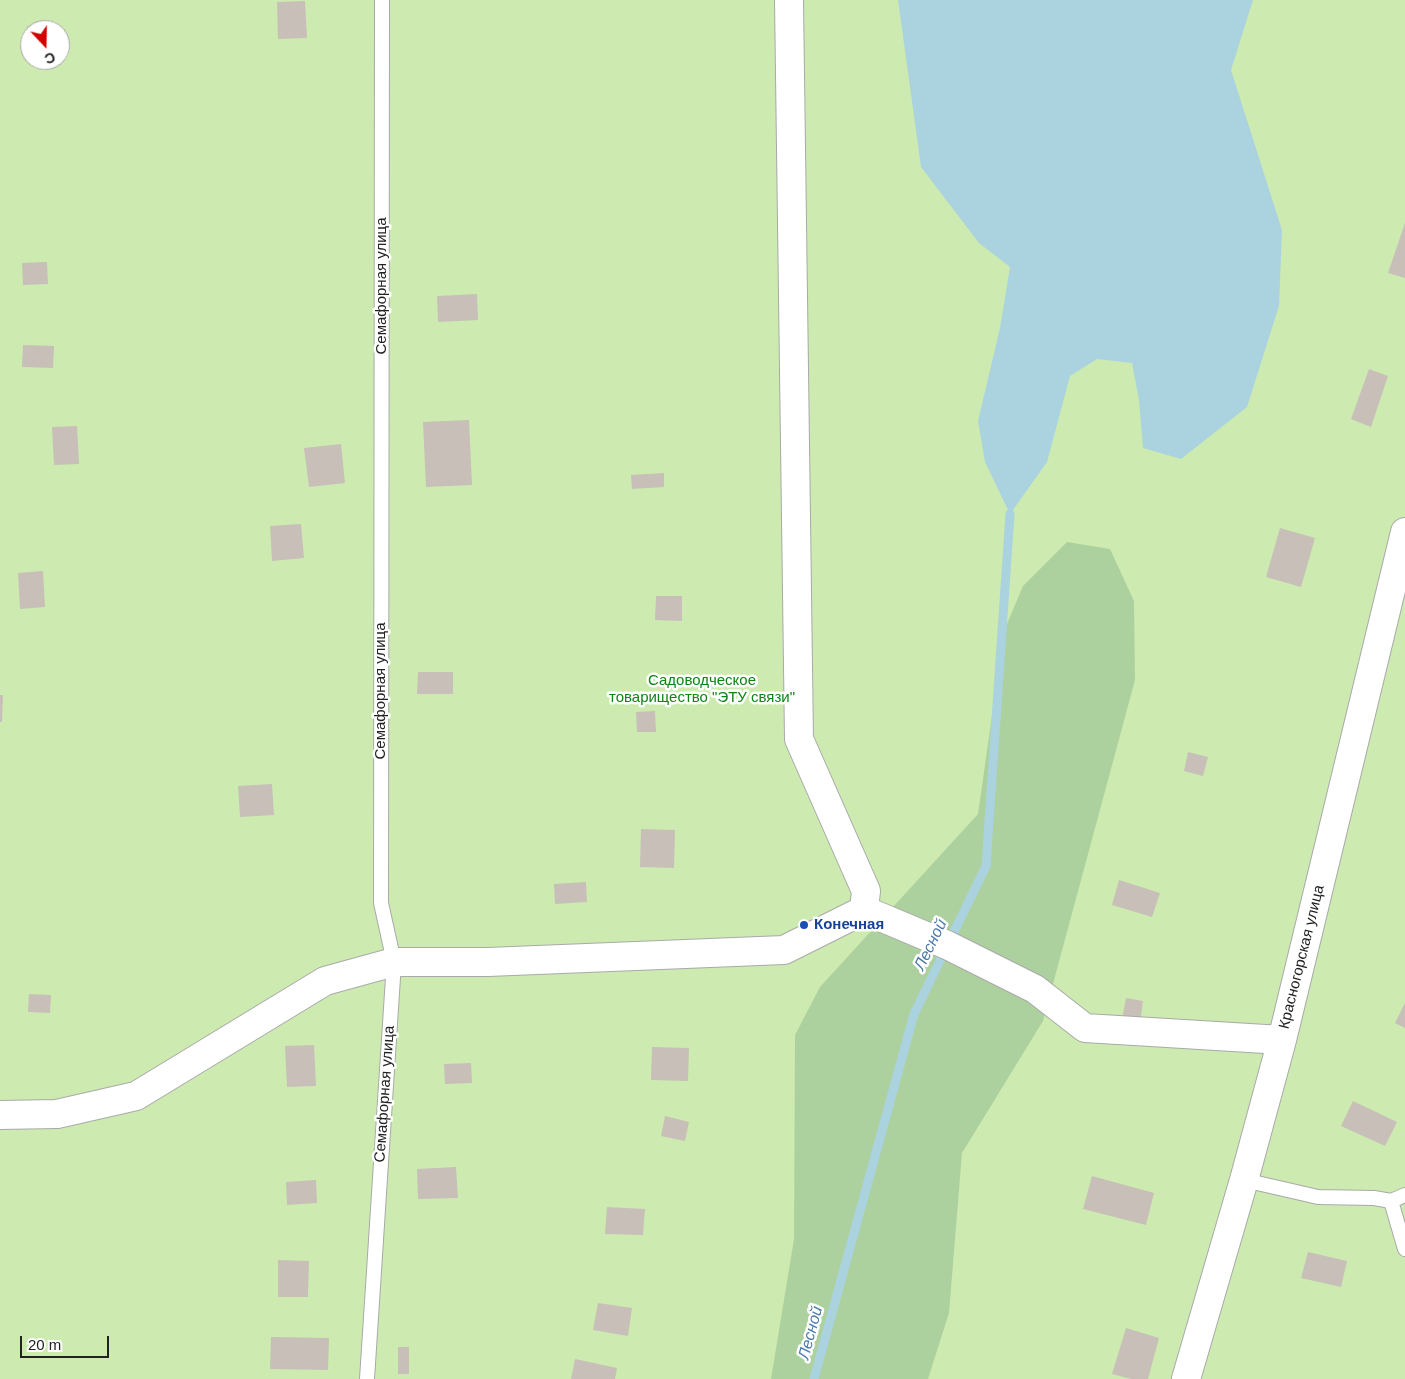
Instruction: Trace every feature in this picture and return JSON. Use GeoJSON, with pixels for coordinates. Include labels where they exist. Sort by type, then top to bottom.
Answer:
{"type":"FeatureCollection","features":[{"type":"Feature","properties":{"kind":"street"},"geometry":{"type":"LineString","coordinates":[[790,0],[799,739],[866,891],[864,910]]}},
{"type":"Feature","properties":{"kind":"street","name":"Красногорская улица"},"geometry":{"type":"LineString","coordinates":[[1186,1379],[1244,1180],[1282,1040],[1405,532]]}},
{"type":"Feature","properties":{"kind":"street"},"geometry":{"type":"LineString","coordinates":[[0,1115],[57,1114],[136,1096],[325,982],[394,962],[488,962],[784,950],[864,910],[947,945],[1035,989],[1085,1028],[1282,1040]]}},
{"type":"Feature","properties":{"kind":"lane","name":"Семафорная улица"},"geometry":{"type":"LineString","coordinates":[[367,1379],[394,962],[381,903],[382,0]]}},
{"type":"Feature","properties":{"kind":"lane"},"geometry":{"type":"LineString","coordinates":[[1244,1180],[1318,1197],[1391,1200],[1405,1195]]}},
{"type":"Feature","properties":{"kind":"lane"},"geometry":{"type":"LineString","coordinates":[[1391,1200],[1405,1249]]}},
{"type":"Feature","properties":{"kind":"green space","name":"Садоводческое товарищество \"ЭТУ связи\""},"geometry":{"type":"Polygon","coordinates":[[[0,0],[1405,0],[1405,1379],[0,1379],[0,0]]]}},
{"type":"Feature","properties":{"kind":"green space"},"geometry":{"type":"Polygon","coordinates":[[[1067,542],[1110,549],[1134,601],[1135,680],[1043,1021],[962,1153],[949,1313],[928,1379],[771,1379],[794,1239],[795,1035],[820,987],[978,814],[1004,631],[1023,586],[1067,542]]]}},
{"type":"Feature","properties":{"kind":"water"},"geometry":{"type":"Polygon","coordinates":[[[898,0],[1253,0],[1231,70],[1282,230],[1279,306],[1247,407],[1181,459],[1143,448],[1139,400],[1132,363],[1097,359],[1070,376],[1047,462],[1010,514],[985,462],[978,421],[1000,328],[1010,267],[979,243],[921,167],[898,0]]]}},
{"type":"Feature","properties":{"kind":"building"},"geometry":{"type":"Polygon","coordinates":[[[305,1],[307,38],[278,39],[277,2],[305,1]]]}},
{"type":"Feature","properties":{"kind":"building"},"geometry":{"type":"Polygon","coordinates":[[[1405,223],[1405,278],[1388,273],[1405,223]]]}},
{"type":"Feature","properties":{"kind":"building"},"geometry":{"type":"Polygon","coordinates":[[[47,262],[48,284],[23,285],[22,263],[47,262]]]}},
{"type":"Feature","properties":{"kind":"building"},"geometry":{"type":"Polygon","coordinates":[[[477,294],[478,320],[438,322],[437,296],[477,294]]]}},
{"type":"Feature","properties":{"kind":"building"},"geometry":{"type":"Polygon","coordinates":[[[23,345],[54,346],[53,368],[22,367],[23,345]]]}},
{"type":"Feature","properties":{"kind":"building"},"geometry":{"type":"Polygon","coordinates":[[[1369,369],[1388,376],[1371,427],[1351,419],[1369,369]]]}},
{"type":"Feature","properties":{"kind":"building"},"geometry":{"type":"Polygon","coordinates":[[[469,420],[472,485],[426,487],[423,422],[469,420]]]}},
{"type":"Feature","properties":{"kind":"building"},"geometry":{"type":"Polygon","coordinates":[[[77,426],[79,464],[54,465],[52,427],[77,426]]]}},
{"type":"Feature","properties":{"kind":"building"},"geometry":{"type":"Polygon","coordinates":[[[341,444],[345,483],[309,487],[304,448],[341,444]]]}},
{"type":"Feature","properties":{"kind":"building"},"geometry":{"type":"Polygon","coordinates":[[[664,473],[664,487],[632,489],[631,475],[664,473]]]}},
{"type":"Feature","properties":{"kind":"building"},"geometry":{"type":"Polygon","coordinates":[[[301,524],[304,558],[272,561],[270,526],[301,524]]]}},
{"type":"Feature","properties":{"kind":"building"},"geometry":{"type":"Polygon","coordinates":[[[1280,528],[1315,538],[1301,587],[1266,577],[1280,528]]]}},
{"type":"Feature","properties":{"kind":"building"},"geometry":{"type":"Polygon","coordinates":[[[43,571],[45,607],[20,609],[18,573],[43,571]]]}},
{"type":"Feature","properties":{"kind":"building"},"geometry":{"type":"Polygon","coordinates":[[[656,596],[682,596],[682,621],[655,620],[656,596]]]}},
{"type":"Feature","properties":{"kind":"building"},"geometry":{"type":"Polygon","coordinates":[[[418,672],[453,672],[453,694],[417,694],[418,672]]]}},
{"type":"Feature","properties":{"kind":"building"},"geometry":{"type":"Polygon","coordinates":[[[0,695],[3,695],[2,722],[0,722],[0,695]]]}},
{"type":"Feature","properties":{"kind":"building"},"geometry":{"type":"Polygon","coordinates":[[[655,711],[656,732],[637,732],[636,712],[655,711]]]}},
{"type":"Feature","properties":{"kind":"building"},"geometry":{"type":"Polygon","coordinates":[[[1188,752],[1208,757],[1203,776],[1184,771],[1188,752]]]}},
{"type":"Feature","properties":{"kind":"building"},"geometry":{"type":"Polygon","coordinates":[[[272,784],[274,815],[240,817],[238,786],[272,784]]]}},
{"type":"Feature","properties":{"kind":"building"},"geometry":{"type":"Polygon","coordinates":[[[641,829],[675,830],[674,868],[640,867],[641,829]]]}},
{"type":"Feature","properties":{"kind":"building"},"geometry":{"type":"Polygon","coordinates":[[[1119,880],[1160,893],[1152,917],[1112,905],[1119,880]]]}},
{"type":"Feature","properties":{"kind":"building"},"geometry":{"type":"Polygon","coordinates":[[[586,882],[587,902],[555,904],[554,884],[586,882]]]}},
{"type":"Feature","properties":{"kind":"building"},"geometry":{"type":"Polygon","coordinates":[[[29,994],[51,995],[50,1013],[28,1012],[29,994]]]}},
{"type":"Feature","properties":{"kind":"building"},"geometry":{"type":"Polygon","coordinates":[[[1126,998],[1143,1001],[1140,1023],[1122,1019],[1126,998]]]}},
{"type":"Feature","properties":{"kind":"building"},"geometry":{"type":"Polygon","coordinates":[[[1405,1003],[1405,1028],[1395,1023],[1405,1003]]]}},
{"type":"Feature","properties":{"kind":"building"},"geometry":{"type":"Polygon","coordinates":[[[314,1045],[316,1086],[287,1087],[285,1046],[314,1045]]]}},
{"type":"Feature","properties":{"kind":"building"},"geometry":{"type":"Polygon","coordinates":[[[652,1047],[689,1048],[688,1081],[651,1080],[652,1047]]]}},
{"type":"Feature","properties":{"kind":"building"},"geometry":{"type":"Polygon","coordinates":[[[471,1063],[472,1083],[445,1084],[444,1064],[471,1063]]]}},
{"type":"Feature","properties":{"kind":"building"},"geometry":{"type":"Polygon","coordinates":[[[1353,1101],[1397,1122],[1385,1146],[1341,1126],[1353,1101]]]}},
{"type":"Feature","properties":{"kind":"building"},"geometry":{"type":"Polygon","coordinates":[[[665,1116],[689,1122],[685,1141],[661,1136],[665,1116]]]}},
{"type":"Feature","properties":{"kind":"building"},"geometry":{"type":"Polygon","coordinates":[[[456,1167],[458,1198],[418,1199],[417,1169],[456,1167]]]}},
{"type":"Feature","properties":{"kind":"building"},"geometry":{"type":"Polygon","coordinates":[[[1092,1176],[1154,1193],[1146,1225],[1083,1209],[1092,1176]]]}},
{"type":"Feature","properties":{"kind":"building"},"geometry":{"type":"Polygon","coordinates":[[[316,1180],[317,1203],[287,1205],[286,1182],[316,1180]]]}},
{"type":"Feature","properties":{"kind":"building"},"geometry":{"type":"Polygon","coordinates":[[[607,1207],[645,1209],[643,1235],[605,1234],[607,1207]]]}},
{"type":"Feature","properties":{"kind":"building"},"geometry":{"type":"Polygon","coordinates":[[[1308,1252],[1347,1261],[1341,1287],[1301,1278],[1308,1252]]]}},
{"type":"Feature","properties":{"kind":"building"},"geometry":{"type":"Polygon","coordinates":[[[278,1260],[309,1261],[308,1297],[278,1297],[278,1260]]]}},
{"type":"Feature","properties":{"kind":"building"},"geometry":{"type":"Polygon","coordinates":[[[598,1303],[632,1308],[628,1336],[593,1330],[598,1303]]]}},
{"type":"Feature","properties":{"kind":"building"},"geometry":{"type":"Polygon","coordinates":[[[1126,1328],[1159,1338],[1148,1379],[1131,1379],[1112,1374],[1126,1328]]]}},
{"type":"Feature","properties":{"kind":"building"},"geometry":{"type":"Polygon","coordinates":[[[271,1337],[329,1338],[328,1370],[270,1369],[271,1337]]]}},
{"type":"Feature","properties":{"kind":"building"},"geometry":{"type":"Polygon","coordinates":[[[398,1347],[409,1347],[409,1374],[398,1374],[398,1347]]]}},
{"type":"Feature","properties":{"kind":"building"},"geometry":{"type":"Polygon","coordinates":[[[575,1359],[617,1368],[615,1379],[571,1379],[575,1359]]]}},
{"type":"Feature","properties":{"kind":"waterway","name":"Лесной"},"geometry":{"type":"LineString","coordinates":[[814,1379],[914,1014],[986,866],[1010,514]]}},
{"type":"Feature","properties":{"kind":"place","name":"Конечная"},"geometry":{"type":"Point","coordinates":[804,925]}}]}
